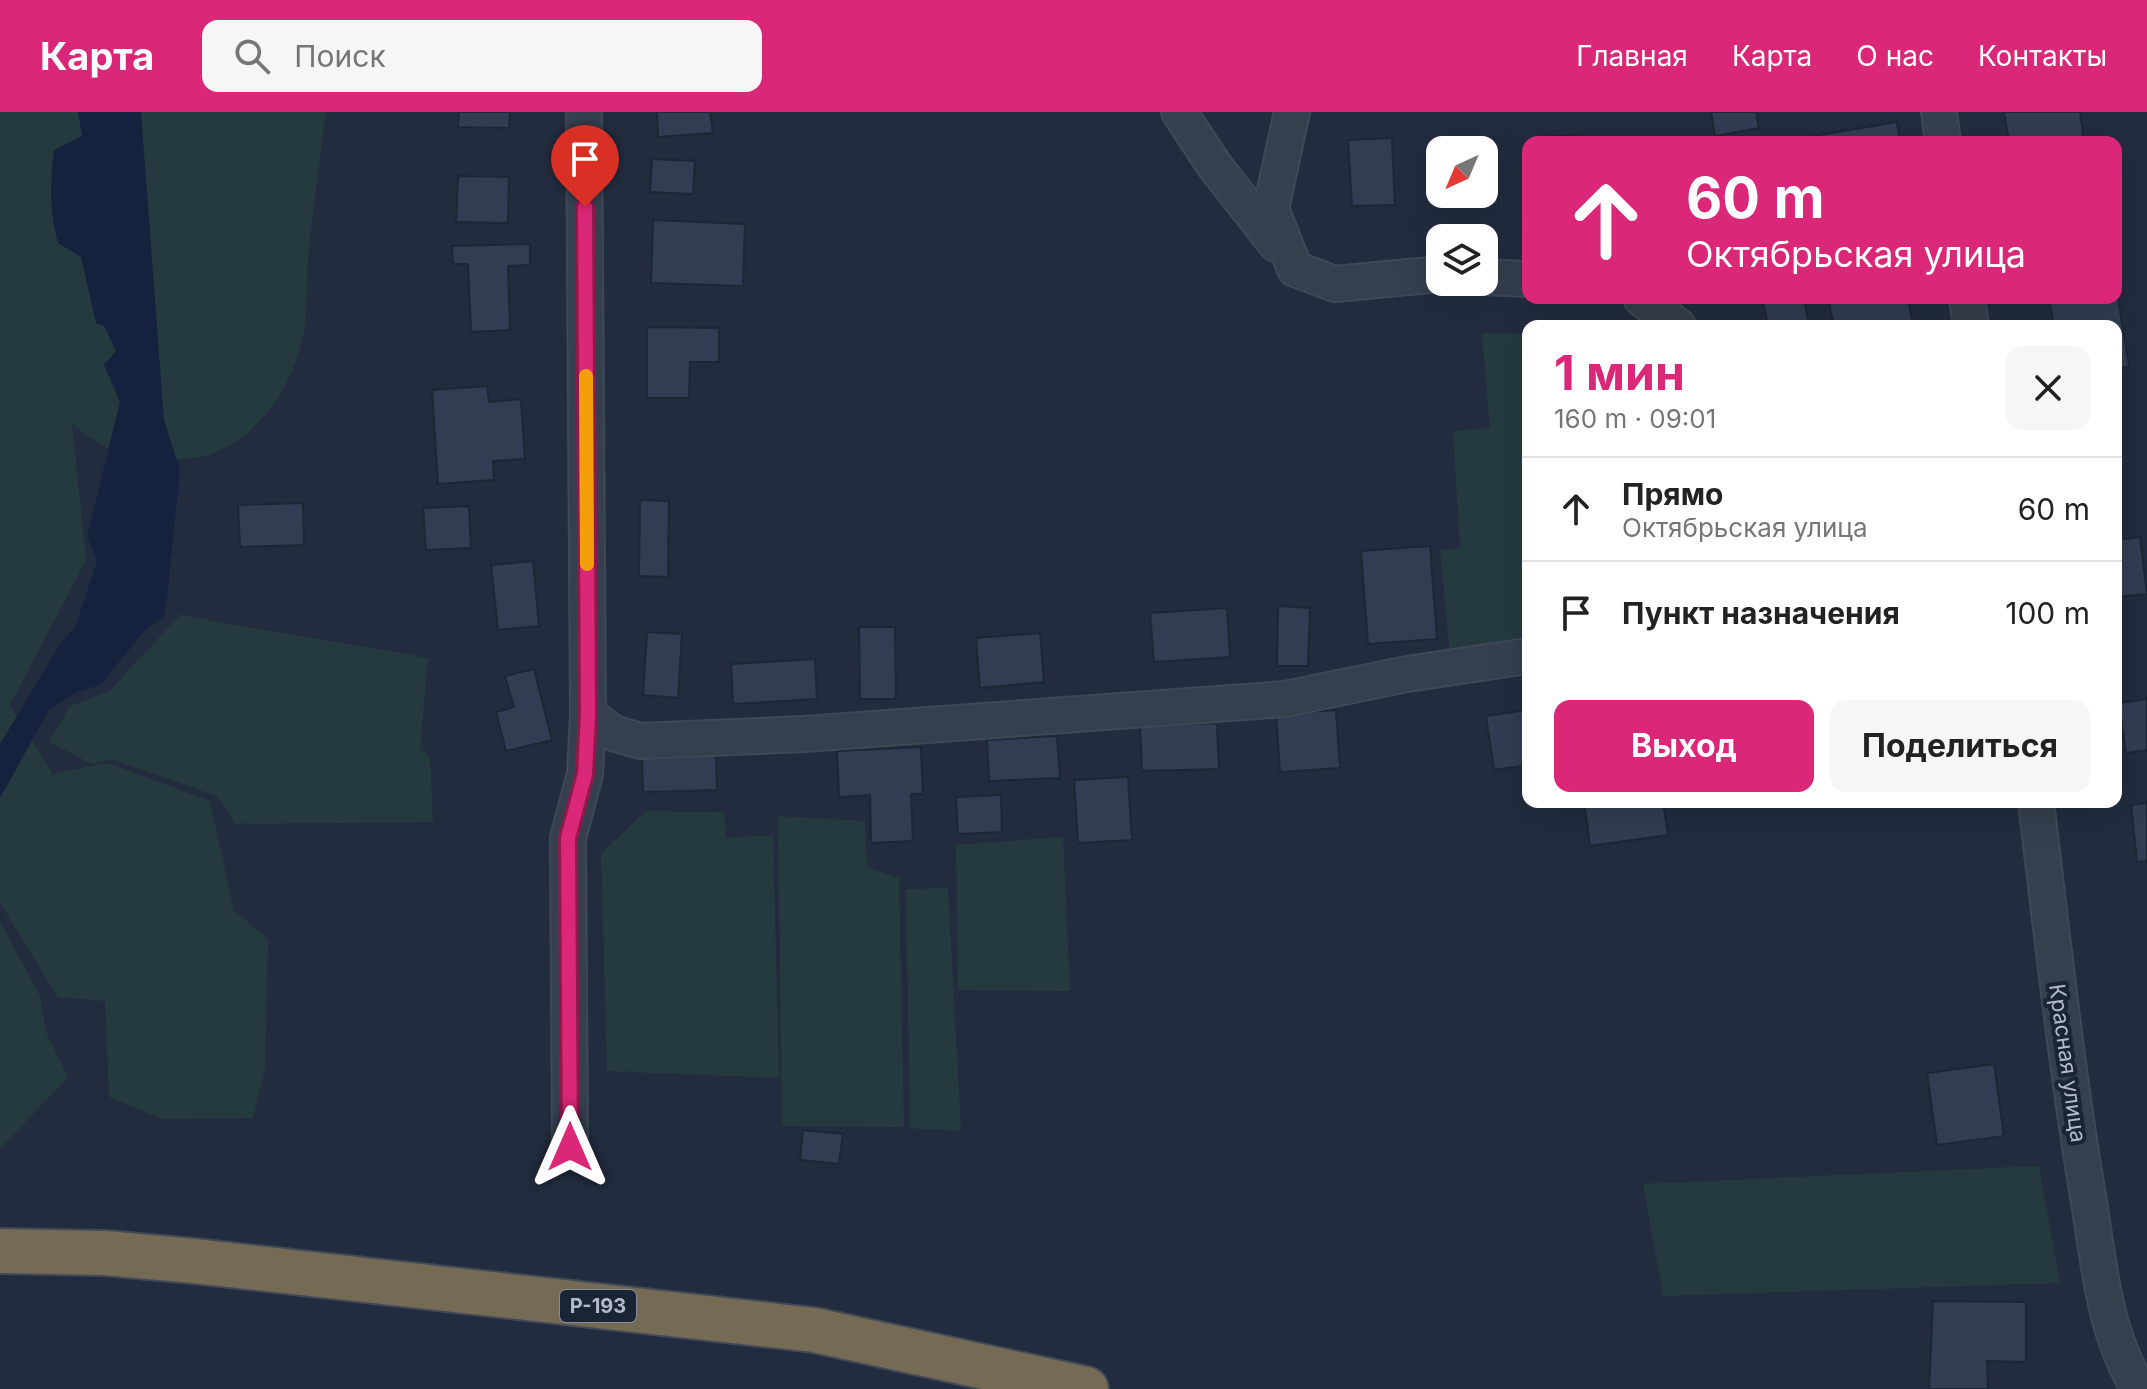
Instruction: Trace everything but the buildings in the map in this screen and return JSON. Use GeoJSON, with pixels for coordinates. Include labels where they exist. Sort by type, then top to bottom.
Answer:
{"type":"FeatureCollection","features":[{"type":"Feature","properties":{"kind":"highway","name":"Р-193"},"geometry":{"type":"LineString","coordinates":[[0,1251],[105,1253],[814,1330],[1086,1389]]}},
{"type":"Feature","properties":{"kind":"street"},"geometry":{"type":"LineString","coordinates":[[570,1147],[568,838],[585,774],[588,714],[584,112]]}},
{"type":"Feature","properties":{"kind":"street"},"geometry":{"type":"LineString","coordinates":[[1179,112],[1214,165],[1295,269],[1335,284],[1426,275]]}},
{"type":"Feature","properties":{"kind":"street"},"geometry":{"type":"LineString","coordinates":[[1292,112],[1271,209],[1295,269]]}},
{"type":"Feature","properties":{"kind":"street"},"geometry":{"type":"LineString","coordinates":[[1939,112],[1942,136]]}},
{"type":"Feature","properties":{"kind":"street"},"geometry":{"type":"LineString","coordinates":[[1498,278],[1522,279]]}},
{"type":"Feature","properties":{"kind":"street"},"geometry":{"type":"LineString","coordinates":[[1649,304],[1670,320]]}},
{"type":"Feature","properties":{"kind":"street"},"geometry":{"type":"LineString","coordinates":[[588,714],[613,733],[640,741],[804,734],[1285,699],[1407,674],[1522,657]]}},
{"type":"Feature","properties":{"kind":"street","name":"Красная улица"},"geometry":{"type":"LineString","coordinates":[[2037,808],[2070,1090],[2109,1322],[2127,1369],[2139,1389]]}},
{"type":"Feature","properties":{"kind":"green space"},"geometry":{"type":"Polygon","coordinates":[[[0,112],[326,112],[308,258],[304,331],[288,379],[276,401],[242,437],[198,457],[172,459],[118,452],[95,441],[72,423],[86,560],[10,705],[53,774],[108,763],[210,801],[234,911],[268,939],[265,1068],[253,1118],[162,1119],[109,1097],[105,1001],[58,997],[0,903],[0,112]]]}},
{"type":"Feature","properties":{"kind":"green space"},"geometry":{"type":"Polygon","coordinates":[[[1482,333],[1522,334],[1522,642],[1450,656],[1440,550],[1460,548],[1453,431],[1490,428],[1482,333]]]}},
{"type":"Feature","properties":{"kind":"green space"},"geometry":{"type":"Polygon","coordinates":[[[180,615],[428,658],[420,749],[430,756],[433,822],[235,824],[217,796],[111,759],[92,764],[49,742],[70,706],[108,692],[180,615]]]}},
{"type":"Feature","properties":{"kind":"green space"},"geometry":{"type":"Polygon","coordinates":[[[646,811],[724,812],[726,838],[773,835],[779,1078],[607,1071],[601,853],[646,811]]]}},
{"type":"Feature","properties":{"kind":"green space"},"geometry":{"type":"Polygon","coordinates":[[[778,816],[865,821],[867,867],[899,878],[904,1127],[782,1126],[778,816]]]}},
{"type":"Feature","properties":{"kind":"green space"},"geometry":{"type":"Polygon","coordinates":[[[1063,837],[1070,991],[958,990],[956,845],[1063,837]]]}},
{"type":"Feature","properties":{"kind":"green space"},"geometry":{"type":"Polygon","coordinates":[[[948,888],[961,1131],[910,1128],[906,889],[948,888]]]}},
{"type":"Feature","properties":{"kind":"green space"},"geometry":{"type":"Polygon","coordinates":[[[0,921],[40,996],[46,1032],[68,1077],[0,1149],[0,921]]]}},
{"type":"Feature","properties":{"kind":"green space"},"geometry":{"type":"Polygon","coordinates":[[[2039,1166],[2060,1283],[1663,1296],[1643,1184],[2039,1166]]]}},
{"type":"Feature","properties":{"kind":"water"},"geometry":{"type":"Polygon","coordinates":[[[78,112],[141,112],[164,420],[180,470],[167,599],[164,616],[146,629],[100,685],[77,692],[49,710],[0,798],[0,744],[59,646],[76,625],[97,561],[87,536],[120,402],[104,365],[116,351],[104,326],[96,323],[81,257],[58,243],[53,219],[51,185],[54,150],[82,136],[78,112]]]}},
{"type":"Feature","properties":{"kind":"slow traffic"},"geometry":{"type":"LineString","coordinates":[[586,376],[587,564]]}},
{"type":"Feature","properties":{"kind":"route"},"geometry":{"type":"LineString","coordinates":[[570,1147],[568,838],[585,774],[588,714],[585,207]]}}]}
